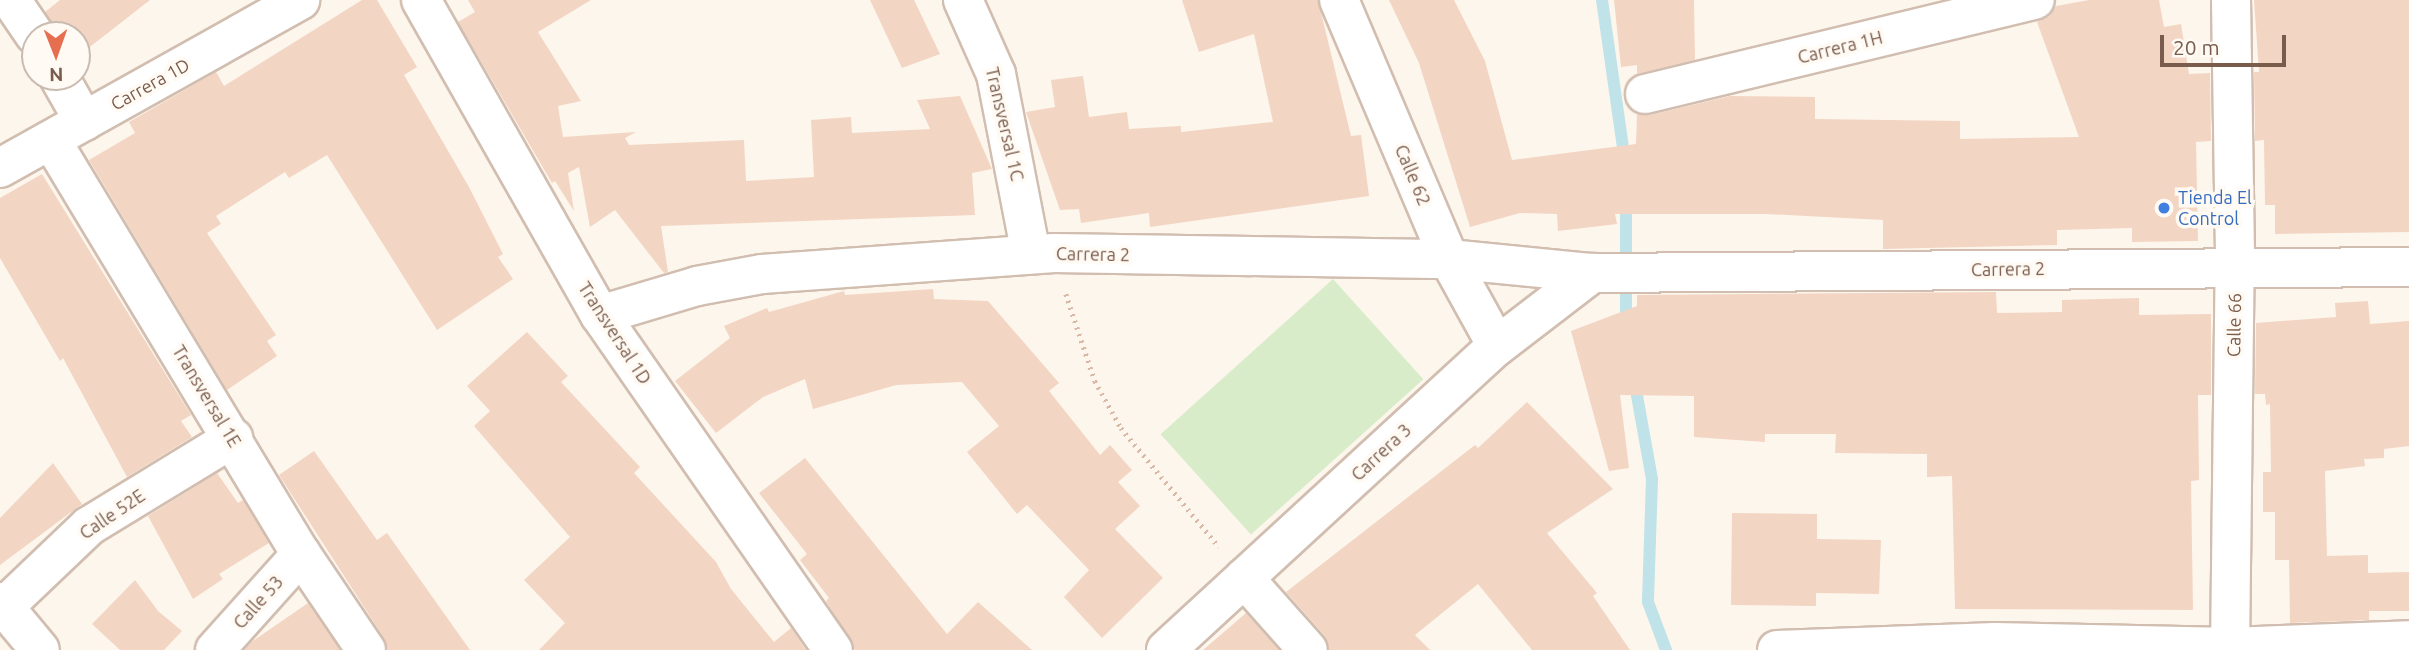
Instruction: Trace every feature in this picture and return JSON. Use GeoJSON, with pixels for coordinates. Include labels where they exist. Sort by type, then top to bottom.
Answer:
{"type":"FeatureCollection","features":[{"type":"Feature","properties":{"kind":"street"},"geometry":{"type":"LineString","coordinates":[[11,0],[25,21]]}},
{"type":"Feature","properties":{"kind":"street","name":"Carrera 1D"},"geometry":{"type":"LineString","coordinates":[[0,168],[300,0]]}},
{"type":"Feature","properties":{"kind":"street","name":"Transversal 1D"},"geometry":{"type":"LineString","coordinates":[[421,0],[600,315],[833,650]]}},
{"type":"Feature","properties":{"kind":"street","name":"Transversal 1C"},"geometry":{"type":"LineString","coordinates":[[963,0],[996,74],[1042,253]]}},
{"type":"Feature","properties":{"kind":"street","name":"Calle 62"},"geometry":{"type":"LineString","coordinates":[[1339,0],[1489,353]]}},
{"type":"Feature","properties":{"kind":"street","name":"Carrera 1H"},"geometry":{"type":"LineString","coordinates":[[1646,94],[2035,0]]}},
{"type":"Feature","properties":{"kind":"street","name":"Calle 66"},"geometry":{"type":"LineString","coordinates":[[2230,649],[2235,267],[2231,0]]}},
{"type":"Feature","properties":{"kind":"street"},"geometry":{"type":"LineString","coordinates":[[67,91],[84,121]]}},
{"type":"Feature","properties":{"kind":"street","name":"Transversal 1E"},"geometry":{"type":"LineString","coordinates":[[51,140],[301,554],[366,650]]}},
{"type":"Feature","properties":{"kind":"street","name":"Carrera 2"},"geometry":{"type":"LineString","coordinates":[[600,315],[697,286],[762,274],[1042,253],[1449,258],[1599,272],[2409,267]]}},
{"type":"Feature","properties":{"kind":"street","name":"Carrera 3"},"geometry":{"type":"LineString","coordinates":[[1166,650],[1489,353],[1599,272]]}},
{"type":"Feature","properties":{"kind":"street","name":"Calle 52E"},"geometry":{"type":"LineString","coordinates":[[2,605],[89,526],[233,438]]}},
{"type":"Feature","properties":{"kind":"street","name":"Calle 53"},"geometry":{"type":"LineString","coordinates":[[215,650],[301,554]]}},
{"type":"Feature","properties":{"kind":"street"},"geometry":{"type":"LineString","coordinates":[[1244,578],[1308,650]]}},
{"type":"Feature","properties":{"kind":"street"},"geometry":{"type":"LineString","coordinates":[[2,605],[40,650]]}},
{"type":"Feature","properties":{"kind":"street"},"geometry":{"type":"LineString","coordinates":[[1777,650],[1995,642],[2230,649],[2409,640]]}},
{"type":"Feature","properties":{"kind":"path"},"geometry":{"type":"LineString","coordinates":[[1042,253],[1095,381],[1121,428],[1244,578]]}},
{"type":"Feature","properties":{"kind":"green space"},"geometry":{"type":"Polygon","coordinates":[[[1333,279],[1423,379],[1251,535],[1161,434],[1333,279]]]}},
{"type":"Feature","properties":{"kind":"building"},"geometry":{"type":"Polygon","coordinates":[[[60,0],[150,0],[91,46],[91,21],[50,21],[45,12],[60,0]]]}},
{"type":"Feature","properties":{"kind":"building"},"geometry":{"type":"Polygon","coordinates":[[[362,0],[377,0],[417,67],[404,75],[469,187],[503,254],[498,257],[513,279],[437,330],[327,155],[289,178],[285,172],[216,216],[221,224],[207,233],[276,335],[267,341],[277,356],[227,390],[89,160],[135,133],[129,122],[216,72],[224,86],[362,0]]]}},
{"type":"Feature","properties":{"kind":"building"},"geometry":{"type":"Polygon","coordinates":[[[468,0],[591,0],[538,32],[581,101],[558,106],[563,137],[636,132],[625,138],[629,145],[744,140],[746,181],[814,177],[811,120],[851,117],[852,133],[930,129],[917,100],[960,96],[992,169],[972,173],[975,215],[661,226],[668,272],[664,273],[615,210],[590,227],[579,167],[568,173],[574,211],[555,181],[552,183],[458,22],[475,12],[468,0]]]}},
{"type":"Feature","properties":{"kind":"building"},"geometry":{"type":"Polygon","coordinates":[[[870,0],[914,0],[940,54],[902,68],[870,0]]]}},
{"type":"Feature","properties":{"kind":"building"},"geometry":{"type":"Polygon","coordinates":[[[1182,0],[1318,0],[1351,136],[1361,135],[1369,196],[1150,227],[1149,213],[1081,223],[1079,209],[1060,210],[1026,112],[1055,107],[1051,80],[1083,76],[1089,117],[1127,112],[1129,129],[1181,126],[1181,132],[1273,122],[1254,34],[1199,52],[1182,0]]]}},
{"type":"Feature","properties":{"kind":"building"},"geometry":{"type":"Polygon","coordinates":[[[1389,0],[1454,0],[1485,61],[1512,160],[1636,144],[1637,114],[1650,115],[1730,96],[1815,97],[1815,119],[1960,121],[1960,139],[2079,137],[2037,22],[2050,16],[2056,6],[2089,0],[2159,0],[2164,27],[2181,24],[2189,74],[2210,73],[2211,141],[2196,142],[2198,241],[2132,242],[2132,228],[2057,230],[2057,245],[1883,249],[1883,220],[1766,214],[1615,214],[1617,224],[1558,231],[1557,214],[1520,213],[1470,227],[1419,63],[1389,0]]]}},
{"type":"Feature","properties":{"kind":"building"},"geometry":{"type":"Polygon","coordinates":[[[1614,0],[1694,0],[1695,60],[1637,74],[1637,65],[1621,67],[1614,0]]]}},
{"type":"Feature","properties":{"kind":"building"},"geometry":{"type":"Polygon","coordinates":[[[2254,0],[2409,0],[2409,232],[2275,234],[2275,205],[2265,205],[2264,140],[2255,141],[2254,72],[2259,72],[2254,0]]]}},
{"type":"Feature","properties":{"kind":"building"},"geometry":{"type":"Polygon","coordinates":[[[42,174],[191,415],[181,421],[192,437],[127,477],[63,358],[60,361],[0,258],[0,198],[42,174]]]}},
{"type":"Feature","properties":{"kind":"building"},"geometry":{"type":"Polygon","coordinates":[[[933,289],[934,299],[988,301],[1059,383],[1049,391],[1100,455],[1110,445],[1132,470],[1118,482],[1140,506],[1115,529],[1163,578],[1102,638],[1064,597],[1089,570],[1027,505],[1017,514],[967,452],[999,426],[962,382],[896,385],[813,409],[805,379],[763,397],[716,433],[675,381],[730,338],[724,326],[767,308],[769,312],[844,291],[845,295],[933,289]]]}},
{"type":"Feature","properties":{"kind":"building"},"geometry":{"type":"Polygon","coordinates":[[[1996,292],[1997,313],[2062,312],[2062,300],[2139,298],[2139,315],[2211,314],[2211,395],[2198,395],[2199,480],[2191,481],[2193,610],[1955,609],[1952,476],[1927,477],[1927,454],[1835,453],[1836,434],[1765,434],[1765,442],[1694,437],[1694,396],[1620,395],[1629,468],[1609,471],[1571,331],[1637,306],[1637,295],[1996,292]]]}},
{"type":"Feature","properties":{"kind":"building"},"geometry":{"type":"Polygon","coordinates":[[[2368,301],[2370,324],[2409,321],[2409,446],[2384,449],[2384,458],[2364,459],[2365,466],[2325,471],[2327,556],[2368,555],[2368,573],[2409,572],[2409,611],[2369,611],[2369,620],[2290,623],[2289,560],[2275,560],[2275,512],[2263,512],[2263,472],[2271,472],[2270,404],[2266,405],[2265,394],[2255,394],[2256,323],[2336,317],[2335,303],[2368,301]]]}},
{"type":"Feature","properties":{"kind":"building"},"geometry":{"type":"Polygon","coordinates":[[[527,332],[568,376],[561,382],[640,467],[634,473],[716,562],[731,589],[774,642],[791,628],[806,650],[539,650],[565,623],[524,580],[570,537],[474,426],[490,411],[467,386],[527,332]]]}},
{"type":"Feature","properties":{"kind":"building"},"geometry":{"type":"Polygon","coordinates":[[[1527,402],[1613,489],[1547,533],[1597,593],[1593,596],[1630,650],[1532,650],[1478,584],[1415,635],[1430,650],[1329,650],[1324,635],[1286,592],[1475,445],[1478,448],[1527,402]]]}},
{"type":"Feature","properties":{"kind":"building"},"geometry":{"type":"Polygon","coordinates":[[[314,451],[377,540],[387,533],[470,650],[388,650],[384,638],[279,475],[314,451]]]}},
{"type":"Feature","properties":{"kind":"building"},"geometry":{"type":"Polygon","coordinates":[[[805,458],[947,634],[978,602],[1032,650],[855,650],[826,601],[829,598],[800,560],[807,554],[759,493],[805,458]]]}},
{"type":"Feature","properties":{"kind":"building"},"geometry":{"type":"Polygon","coordinates":[[[53,463],[82,504],[0,565],[0,518],[53,463]]]}},
{"type":"Feature","properties":{"kind":"building"},"geometry":{"type":"Polygon","coordinates":[[[217,473],[238,503],[243,500],[269,543],[219,574],[223,579],[193,599],[148,516],[217,473]]]}},
{"type":"Feature","properties":{"kind":"building"},"geometry":{"type":"Polygon","coordinates":[[[1732,513],[1817,514],[1817,539],[1881,540],[1879,594],[1816,593],[1816,606],[1731,605],[1732,513]]]}},
{"type":"Feature","properties":{"kind":"building"},"geometry":{"type":"Polygon","coordinates":[[[135,580],[158,611],[182,631],[164,650],[120,650],[92,624],[135,580]]]}},
{"type":"Feature","properties":{"kind":"building"},"geometry":{"type":"Polygon","coordinates":[[[308,603],[340,650],[244,650],[250,643],[308,603]]]}},
{"type":"Feature","properties":{"kind":"building"},"geometry":{"type":"Polygon","coordinates":[[[1246,613],[1279,650],[1203,650],[1246,613]]]}},
{"type":"Feature","properties":{"kind":"waterway"},"geometry":{"type":"LineString","coordinates":[[1602,0],[1625,162]]}},
{"type":"Feature","properties":{"kind":"waterway"},"geometry":{"type":"LineString","coordinates":[[1626,198],[1626,327]]}},
{"type":"Feature","properties":{"kind":"waterway"},"geometry":{"type":"LineString","coordinates":[[1634,379],[1652,479],[1648,602],[1666,650]]}},
{"type":"Feature","properties":{"kind":"place","name":"Tienda El Control"},"geometry":{"type":"Point","coordinates":[2164,208]}}]}
